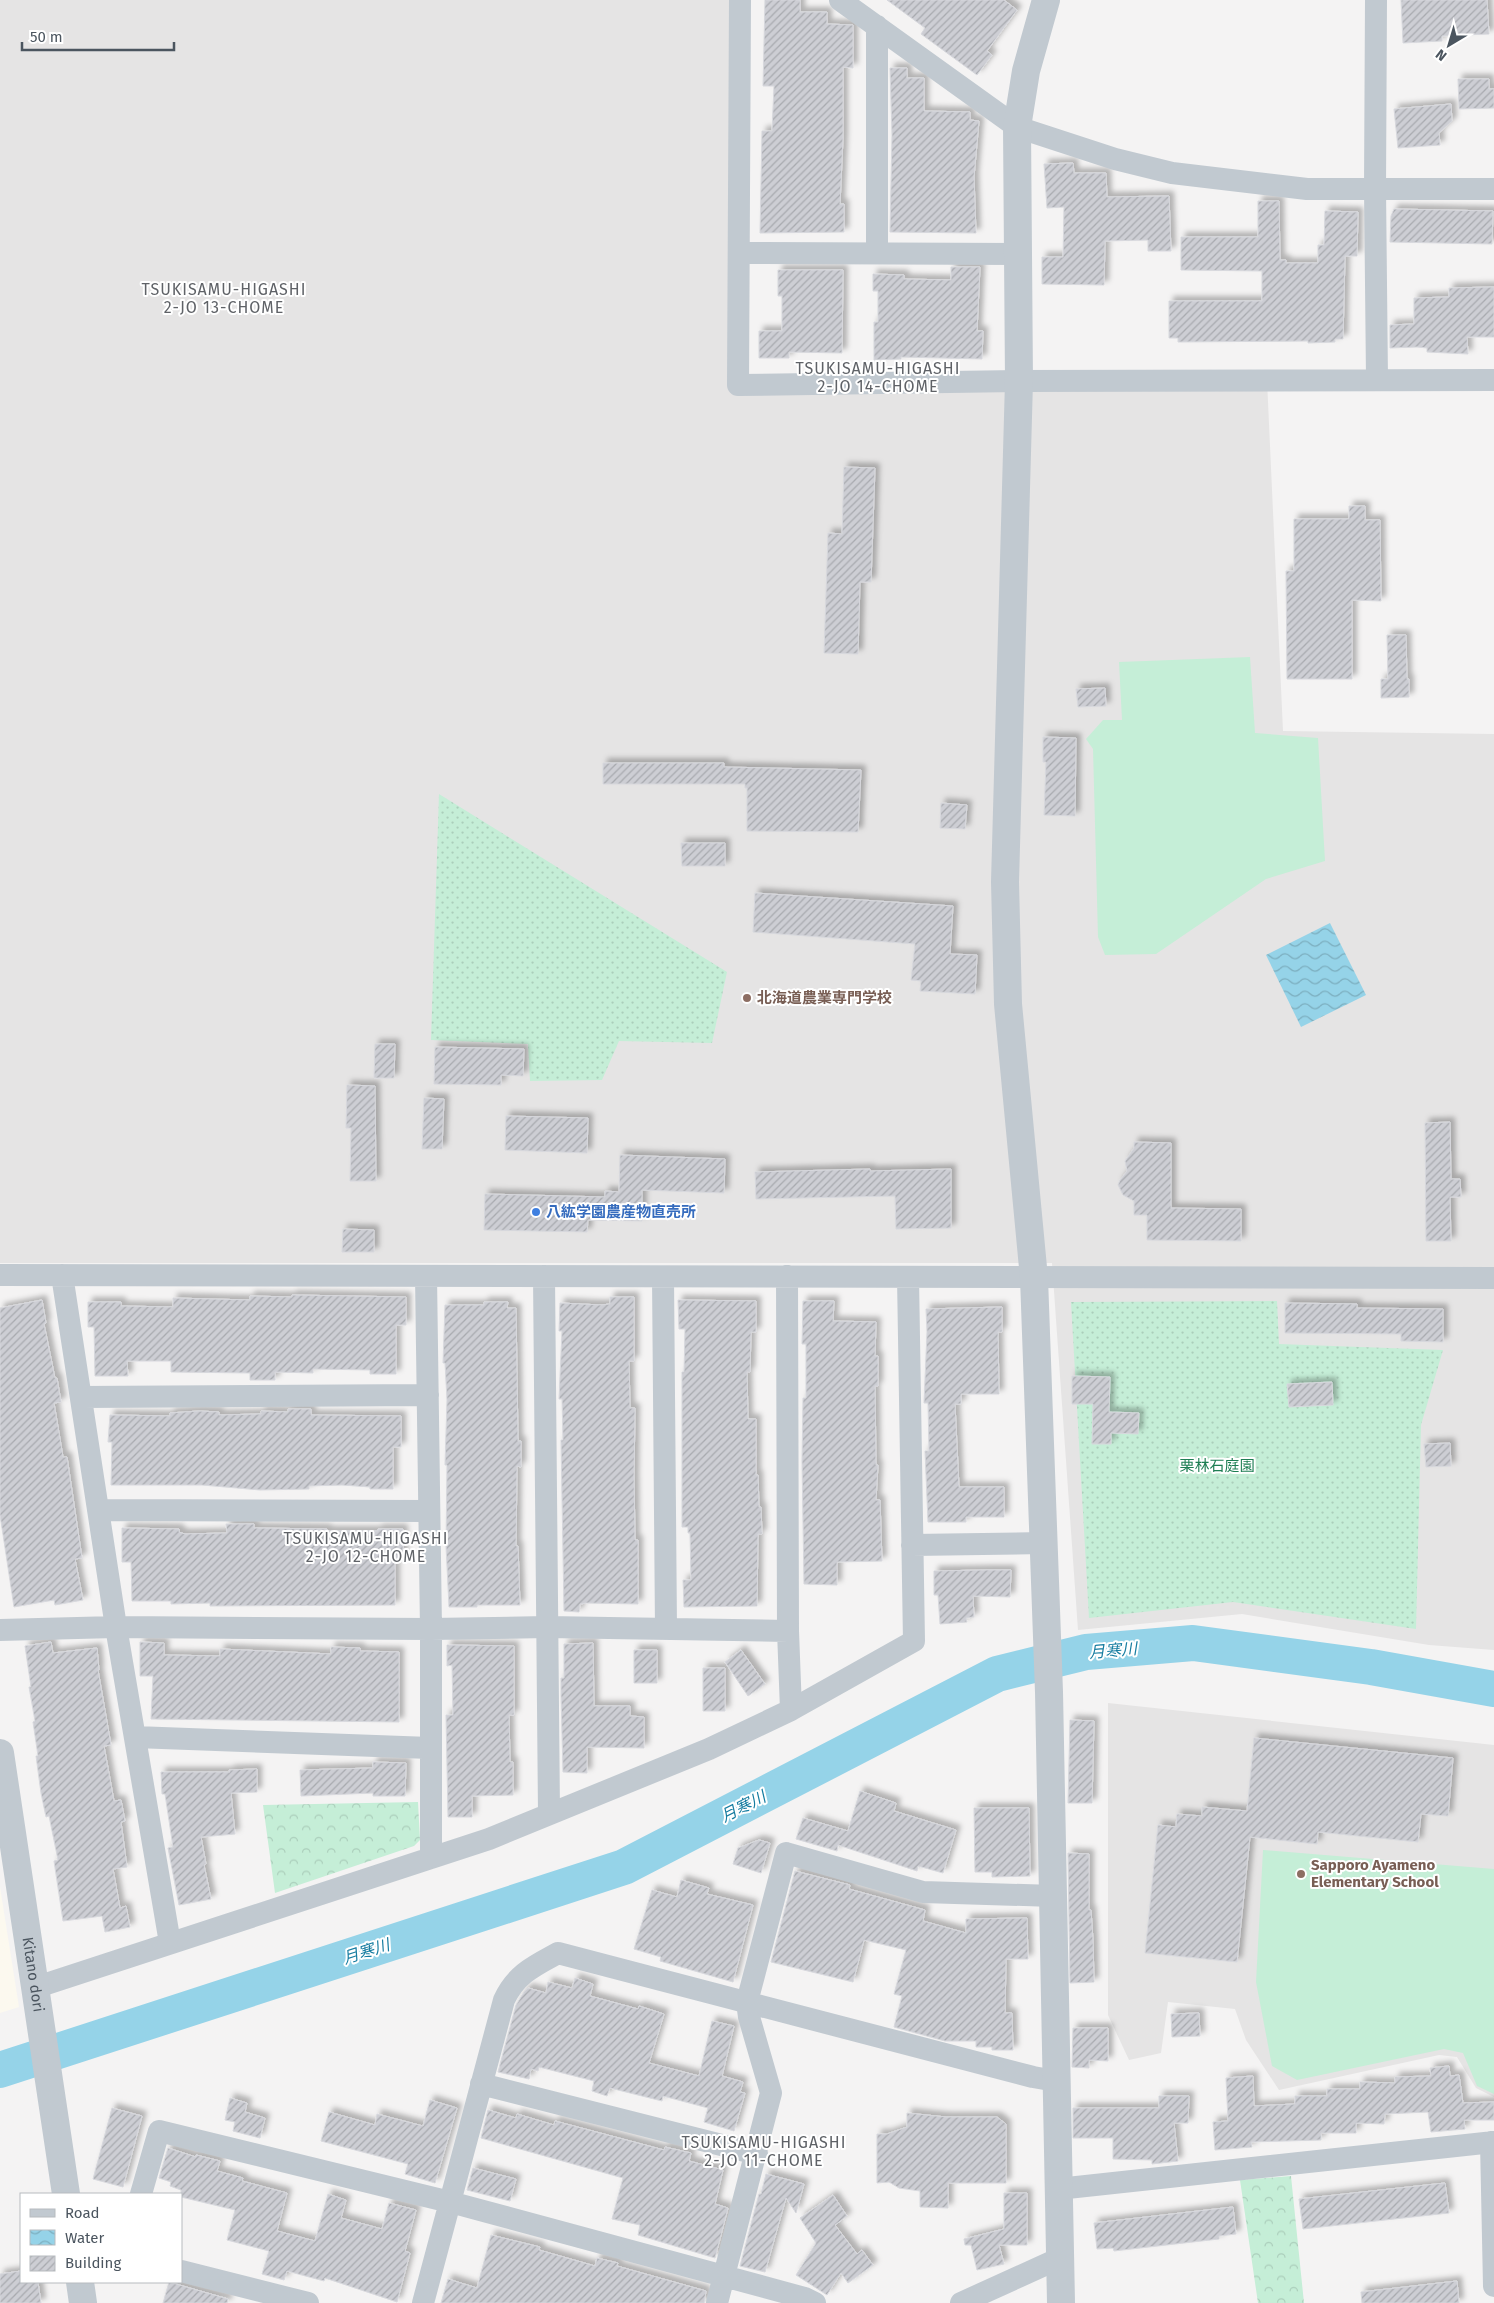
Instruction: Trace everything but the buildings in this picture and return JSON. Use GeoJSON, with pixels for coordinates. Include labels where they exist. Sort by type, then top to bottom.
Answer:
{"type":"FeatureCollection","features":[{"type":"Feature","properties":{"kind":"street"},"geometry":{"type":"LineString","coordinates":[[740,0],[738,385],[1019,381],[1494,380]]}},
{"type":"Feature","properties":{"kind":"street"},"geometry":{"type":"LineString","coordinates":[[840,0],[1017,127],[1115,160],[1172,174],[1307,189],[1494,189]]}},
{"type":"Feature","properties":{"kind":"street"},"geometry":{"type":"LineString","coordinates":[[1046,0],[1026,71],[1017,127],[1019,381],[1005,882],[1008,1004],[1034,1278],[1048,1624],[1061,2303]]}},
{"type":"Feature","properties":{"kind":"street"},"geometry":{"type":"LineString","coordinates":[[1376,0],[1377,379]]}},
{"type":"Feature","properties":{"kind":"street"},"geometry":{"type":"LineString","coordinates":[[877,26],[878,253]]}},
{"type":"Feature","properties":{"kind":"street"},"geometry":{"type":"LineString","coordinates":[[740,253],[1019,254]]}},
{"type":"Feature","properties":{"kind":"street"},"geometry":{"type":"LineString","coordinates":[[0,1275],[1494,1278]]}},
{"type":"Feature","properties":{"kind":"street"},"geometry":{"type":"LineString","coordinates":[[62,1275],[116,1627],[170,1943]]}},
{"type":"Feature","properties":{"kind":"street"},"geometry":{"type":"LineString","coordinates":[[426,1276],[431,1629],[431,1858]]}},
{"type":"Feature","properties":{"kind":"street"},"geometry":{"type":"LineString","coordinates":[[544,1276],[549,1814]]}},
{"type":"Feature","properties":{"kind":"street"},"geometry":{"type":"LineString","coordinates":[[786,1276],[788,1631],[791,1710]]}},
{"type":"Feature","properties":{"kind":"street"},"geometry":{"type":"LineString","coordinates":[[663,1277],[666,1629]]}},
{"type":"Feature","properties":{"kind":"street"},"geometry":{"type":"LineString","coordinates":[[36,2000],[170,1943],[489,1838],[709,1749],[791,1710],[914,1641],[908,1277]]}},
{"type":"Feature","properties":{"kind":"street"},"geometry":{"type":"LineString","coordinates":[[81,1397],[428,1395]]}},
{"type":"Feature","properties":{"kind":"street"},"geometry":{"type":"LineString","coordinates":[[98,1510],[428,1511]]}},
{"type":"Feature","properties":{"kind":"street"},"geometry":{"type":"LineString","coordinates":[[912,1544],[1044,1543]]}},
{"type":"Feature","properties":{"kind":"street"},"geometry":{"type":"LineString","coordinates":[[0,1630],[116,1627],[431,1629],[547,1627],[788,1631]]}},
{"type":"Feature","properties":{"kind":"street"},"geometry":{"type":"LineString","coordinates":[[135,1737],[430,1748]]}},
{"type":"Feature","properties":{"kind":"street","name":"Kitano dori"},"geometry":{"type":"LineString","coordinates":[[0,1753],[66,2193]]}},
{"type":"Feature","properties":{"kind":"street"},"geometry":{"type":"LineString","coordinates":[[717,2303],[757,2154],[771,2093],[749,2017],[748,2002],[786,1853],[923,1892],[1054,1896]]}},
{"type":"Feature","properties":{"kind":"street"},"geometry":{"type":"LineString","coordinates":[[423,2303],[504,2000],[512,1984],[532,1967],[558,1953],[1033,2077],[1056,2081]]}},
{"type":"Feature","properties":{"kind":"street"},"geometry":{"type":"LineString","coordinates":[[481,2084],[757,2154]]}},
{"type":"Feature","properties":{"kind":"street"},"geometry":{"type":"LineString","coordinates":[[142,2193],[159,2131],[450,2202],[724,2275],[805,2298],[815,2303]]}},
{"type":"Feature","properties":{"kind":"street"},"geometry":{"type":"LineString","coordinates":[[1058,2189],[1493,2142],[1494,2286]]}},
{"type":"Feature","properties":{"kind":"street"},"geometry":{"type":"LineString","coordinates":[[961,2303],[1060,2258]]}},
{"type":"Feature","properties":{"kind":"street"},"geometry":{"type":"LineString","coordinates":[[182,2271],[308,2303]]}},
{"type":"Feature","properties":{"kind":"street"},"geometry":{"type":"LineString","coordinates":[[80,2283],[82,2303]]}},
{"type":"Feature","properties":{"kind":"shaded area","name":"北海道農業専門学校"},"geometry":{"type":"Polygon","coordinates":[[[0,0],[734,0],[731,391],[1267,380],[1283,731],[1494,734],[1494,1650],[1429,1645],[1242,1614],[1078,1630],[1052,1263],[0,1263],[0,0]]]}},
{"type":"Feature","properties":{"kind":"shaded area","name":"Sapporo Ayameno Elementary School"},"geometry":{"type":"Polygon","coordinates":[[[1108,1703],[1494,1745],[1494,2097],[1476,2088],[1457,2057],[1439,2055],[1279,2090],[1246,2040],[1235,2009],[1168,2002],[1161,2053],[1129,2060],[1108,2015],[1108,1703]]]}},
{"type":"Feature","properties":{"kind":"shaded area"},"geometry":{"type":"Polygon","coordinates":[[[0,1887],[19,2007],[0,2013],[0,1887]]]}},
{"type":"Feature","properties":{"kind":"green space"},"geometry":{"type":"Polygon","coordinates":[[[1250,657],[1255,733],[1318,738],[1325,861],[1266,879],[1156,954],[1105,955],[1098,937],[1093,749],[1086,739],[1103,720],[1122,720],[1119,662],[1250,657]]]}},
{"type":"Feature","properties":{"kind":"green space"},"geometry":{"type":"Polygon","coordinates":[[[439,794],[727,972],[712,1043],[619,1041],[602,1080],[530,1081],[528,1044],[431,1040],[439,794]]]}},
{"type":"Feature","properties":{"kind":"green space","name":"栗林石庭園"},"geometry":{"type":"Polygon","coordinates":[[[1277,1301],[1279,1344],[1443,1350],[1421,1425],[1416,1629],[1233,1602],[1089,1618],[1071,1302],[1277,1301]]]}},
{"type":"Feature","properties":{"kind":"green space"},"geometry":{"type":"Polygon","coordinates":[[[418,1802],[420,1840],[414,1846],[275,1893],[263,1805],[418,1802]]]}},
{"type":"Feature","properties":{"kind":"green space"},"geometry":{"type":"Polygon","coordinates":[[[1263,1850],[1494,1869],[1494,2094],[1477,2086],[1463,2053],[1444,2049],[1297,2080],[1272,2066],[1256,1982],[1263,1850]]]}},
{"type":"Feature","properties":{"kind":"green space"},"geometry":{"type":"Polygon","coordinates":[[[1291,2176],[1304,2303],[1258,2303],[1240,2180],[1291,2176]]]}},
{"type":"Feature","properties":{"kind":"water"},"geometry":{"type":"Polygon","coordinates":[[[1330,923],[1366,995],[1301,1027],[1266,955],[1330,923]]]}},
{"type":"Feature","properties":{"kind":"waterway","name":"月寒川"},"geometry":{"type":"LineString","coordinates":[[0,2070],[624,1867],[997,1674],[1086,1652],[1193,1643],[1371,1667],[1494,1689]]}},
{"type":"Feature","properties":{"kind":"place","name":"北海道農業専門学校"},"geometry":{"type":"Point","coordinates":[747,998]}},
{"type":"Feature","properties":{"kind":"place","name":"八紘学園農産物直売所"},"geometry":{"type":"Point","coordinates":[536,1212]}},
{"type":"Feature","properties":{"kind":"place","name":"Sapporo Ayameno Elementary School"},"geometry":{"type":"Point","coordinates":[1301,1874]}},
{"type":"Feature","properties":{"kind":"district","name":"TSUKISAMU-HIGASHI 2-JO 13-CHOME"},"geometry":{"type":"Point","coordinates":[224,298]}},
{"type":"Feature","properties":{"kind":"district","name":"TSUKISAMU-HIGASHI 2-JO 14-CHOME"},"geometry":{"type":"Point","coordinates":[878,377]}},
{"type":"Feature","properties":{"kind":"district","name":"TSUKISAMU-HIGASHI 2-JO 12-CHOME"},"geometry":{"type":"Point","coordinates":[366,1547]}},
{"type":"Feature","properties":{"kind":"district","name":"TSUKISAMU-HIGASHI 2-JO 11-CHOME"},"geometry":{"type":"Point","coordinates":[764,2151]}}]}
